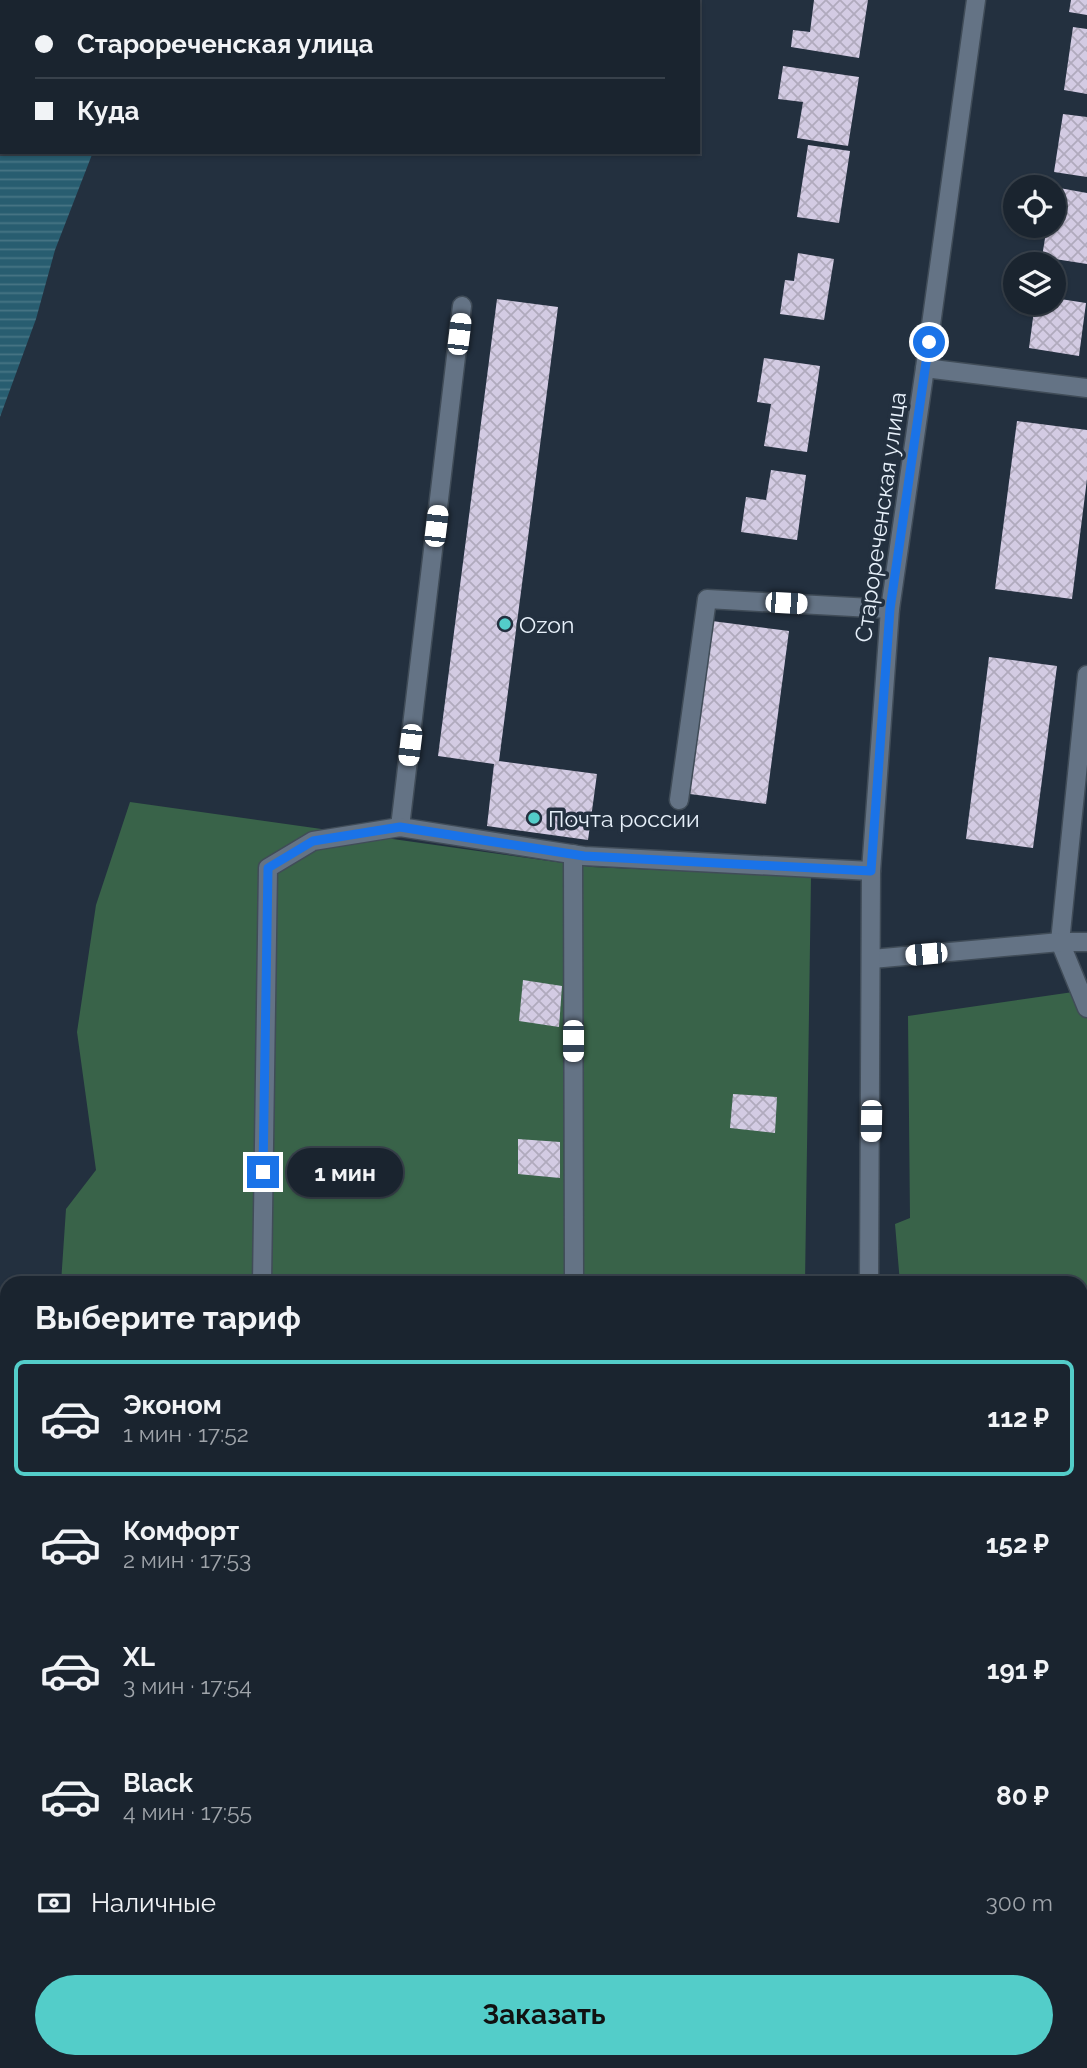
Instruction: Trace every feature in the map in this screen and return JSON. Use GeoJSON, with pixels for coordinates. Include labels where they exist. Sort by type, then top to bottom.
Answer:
{"type":"FeatureCollection","features":[{"type":"Feature","properties":{"kind":"street","name":"Старореченская улица"},"geometry":{"type":"LineString","coordinates":[[869,1276],[871,871],[890,609],[976,0]]}},
{"type":"Feature","properties":{"kind":"street"},"geometry":{"type":"LineString","coordinates":[[400,827],[462,306]]}},
{"type":"Feature","properties":{"kind":"street"},"geometry":{"type":"LineString","coordinates":[[925,368],[1087,388]]}},
{"type":"Feature","properties":{"kind":"street"},"geometry":{"type":"LineString","coordinates":[[679,800],[707,599],[890,609]]}},
{"type":"Feature","properties":{"kind":"street"},"geometry":{"type":"LineString","coordinates":[[1087,675],[1060,942],[1087,1008]]}},
{"type":"Feature","properties":{"kind":"street"},"geometry":{"type":"LineString","coordinates":[[262,1276],[268,868],[313,841],[400,827],[573,854],[871,871]]}},
{"type":"Feature","properties":{"kind":"street"},"geometry":{"type":"LineString","coordinates":[[573,854],[574,1276]]}},
{"type":"Feature","properties":{"kind":"street"},"geometry":{"type":"LineString","coordinates":[[872,959],[1060,942],[1087,942]]}},
{"type":"Feature","properties":{"kind":"green space"},"geometry":{"type":"Polygon","coordinates":[[[130,802],[592,867],[811,877],[805,1276],[61,1276],[66,1209],[96,1170],[77,1032],[96,905],[130,802]]]}},
{"type":"Feature","properties":{"kind":"green space"},"geometry":{"type":"Polygon","coordinates":[[[1087,990],[1087,1276],[899,1276],[895,1224],[910,1218],[908,1016],[1087,990]]]}},
{"type":"Feature","properties":{"kind":"water"},"geometry":{"type":"Polygon","coordinates":[[[0,154],[92,154],[55,250],[36,319],[0,417],[0,154]]]}},
{"type":"Feature","properties":{"kind":"building"},"geometry":{"type":"Polygon","coordinates":[[[814,0],[868,0],[859,58],[791,47],[793,30],[810,32],[814,0]]]}},
{"type":"Feature","properties":{"kind":"building"},"geometry":{"type":"Polygon","coordinates":[[[1071,0],[1087,0],[1087,15],[1069,12],[1071,0]]]}},
{"type":"Feature","properties":{"kind":"building"},"geometry":{"type":"Polygon","coordinates":[[[1073,27],[1087,29],[1087,94],[1064,90],[1073,27]]]}},
{"type":"Feature","properties":{"kind":"building"},"geometry":{"type":"Polygon","coordinates":[[[783,66],[859,77],[848,146],[797,138],[803,102],[778,99],[783,66]]]}},
{"type":"Feature","properties":{"kind":"building"},"geometry":{"type":"Polygon","coordinates":[[[1063,114],[1087,117],[1087,177],[1054,172],[1063,114]]]}},
{"type":"Feature","properties":{"kind":"building"},"geometry":{"type":"Polygon","coordinates":[[[808,145],[850,151],[839,223],[797,217],[808,145]]]}},
{"type":"Feature","properties":{"kind":"building"},"geometry":{"type":"Polygon","coordinates":[[[1066,189],[1087,193],[1087,264],[1066,261],[1066,252],[1043,252],[1045,238],[1066,238],[1066,189]]]}},
{"type":"Feature","properties":{"kind":"building"},"geometry":{"type":"Polygon","coordinates":[[[798,253],[834,259],[824,320],[780,314],[785,280],[794,281],[798,253]]]}},
{"type":"Feature","properties":{"kind":"building"},"geometry":{"type":"Polygon","coordinates":[[[497,299],[558,307],[499,761],[597,774],[588,840],[487,826],[494,764],[438,756],[497,299]]]}},
{"type":"Feature","properties":{"kind":"building"},"geometry":{"type":"Polygon","coordinates":[[[1066,300],[1086,303],[1079,356],[1029,348],[1033,315],[1066,315],[1066,300]]]}},
{"type":"Feature","properties":{"kind":"building"},"geometry":{"type":"Polygon","coordinates":[[[764,358],[820,366],[807,452],[764,446],[771,404],[757,402],[764,358]]]}},
{"type":"Feature","properties":{"kind":"building"},"geometry":{"type":"Polygon","coordinates":[[[1017,421],[1087,430],[1087,479],[1072,599],[995,589],[1017,421]]]}},
{"type":"Feature","properties":{"kind":"building"},"geometry":{"type":"Polygon","coordinates":[[[771,470],[806,475],[797,540],[741,532],[746,497],[766,500],[771,470]]]}},
{"type":"Feature","properties":{"kind":"building"},"geometry":{"type":"Polygon","coordinates":[[[712,621],[789,631],[766,804],[690,794],[712,621]]]}},
{"type":"Feature","properties":{"kind":"building"},"geometry":{"type":"Polygon","coordinates":[[[989,657],[1057,666],[1033,848],[966,839],[989,657]]]}},
{"type":"Feature","properties":{"kind":"building"},"geometry":{"type":"Polygon","coordinates":[[[523,980],[562,986],[559,1027],[519,1021],[523,980]]]}},
{"type":"Feature","properties":{"kind":"building"},"geometry":{"type":"Polygon","coordinates":[[[733,1094],[777,1097],[775,1133],[730,1128],[733,1094]]]}},
{"type":"Feature","properties":{"kind":"building"},"geometry":{"type":"Polygon","coordinates":[[[518,1139],[560,1142],[560,1178],[518,1174],[518,1139]]]}},
{"type":"Feature","properties":{"kind":"place","name":"Ozon"},"geometry":{"type":"Point","coordinates":[505,624]}},
{"type":"Feature","properties":{"kind":"place","name":"Почта россии"},"geometry":{"type":"Point","coordinates":[534,818]}},
{"type":"Feature","properties":{"kind":"route"},"geometry":{"type":"LineString","coordinates":[[263,1172],[268,868],[313,841],[400,827],[584,856],[871,871],[890,609],[929,342]]}}]}
